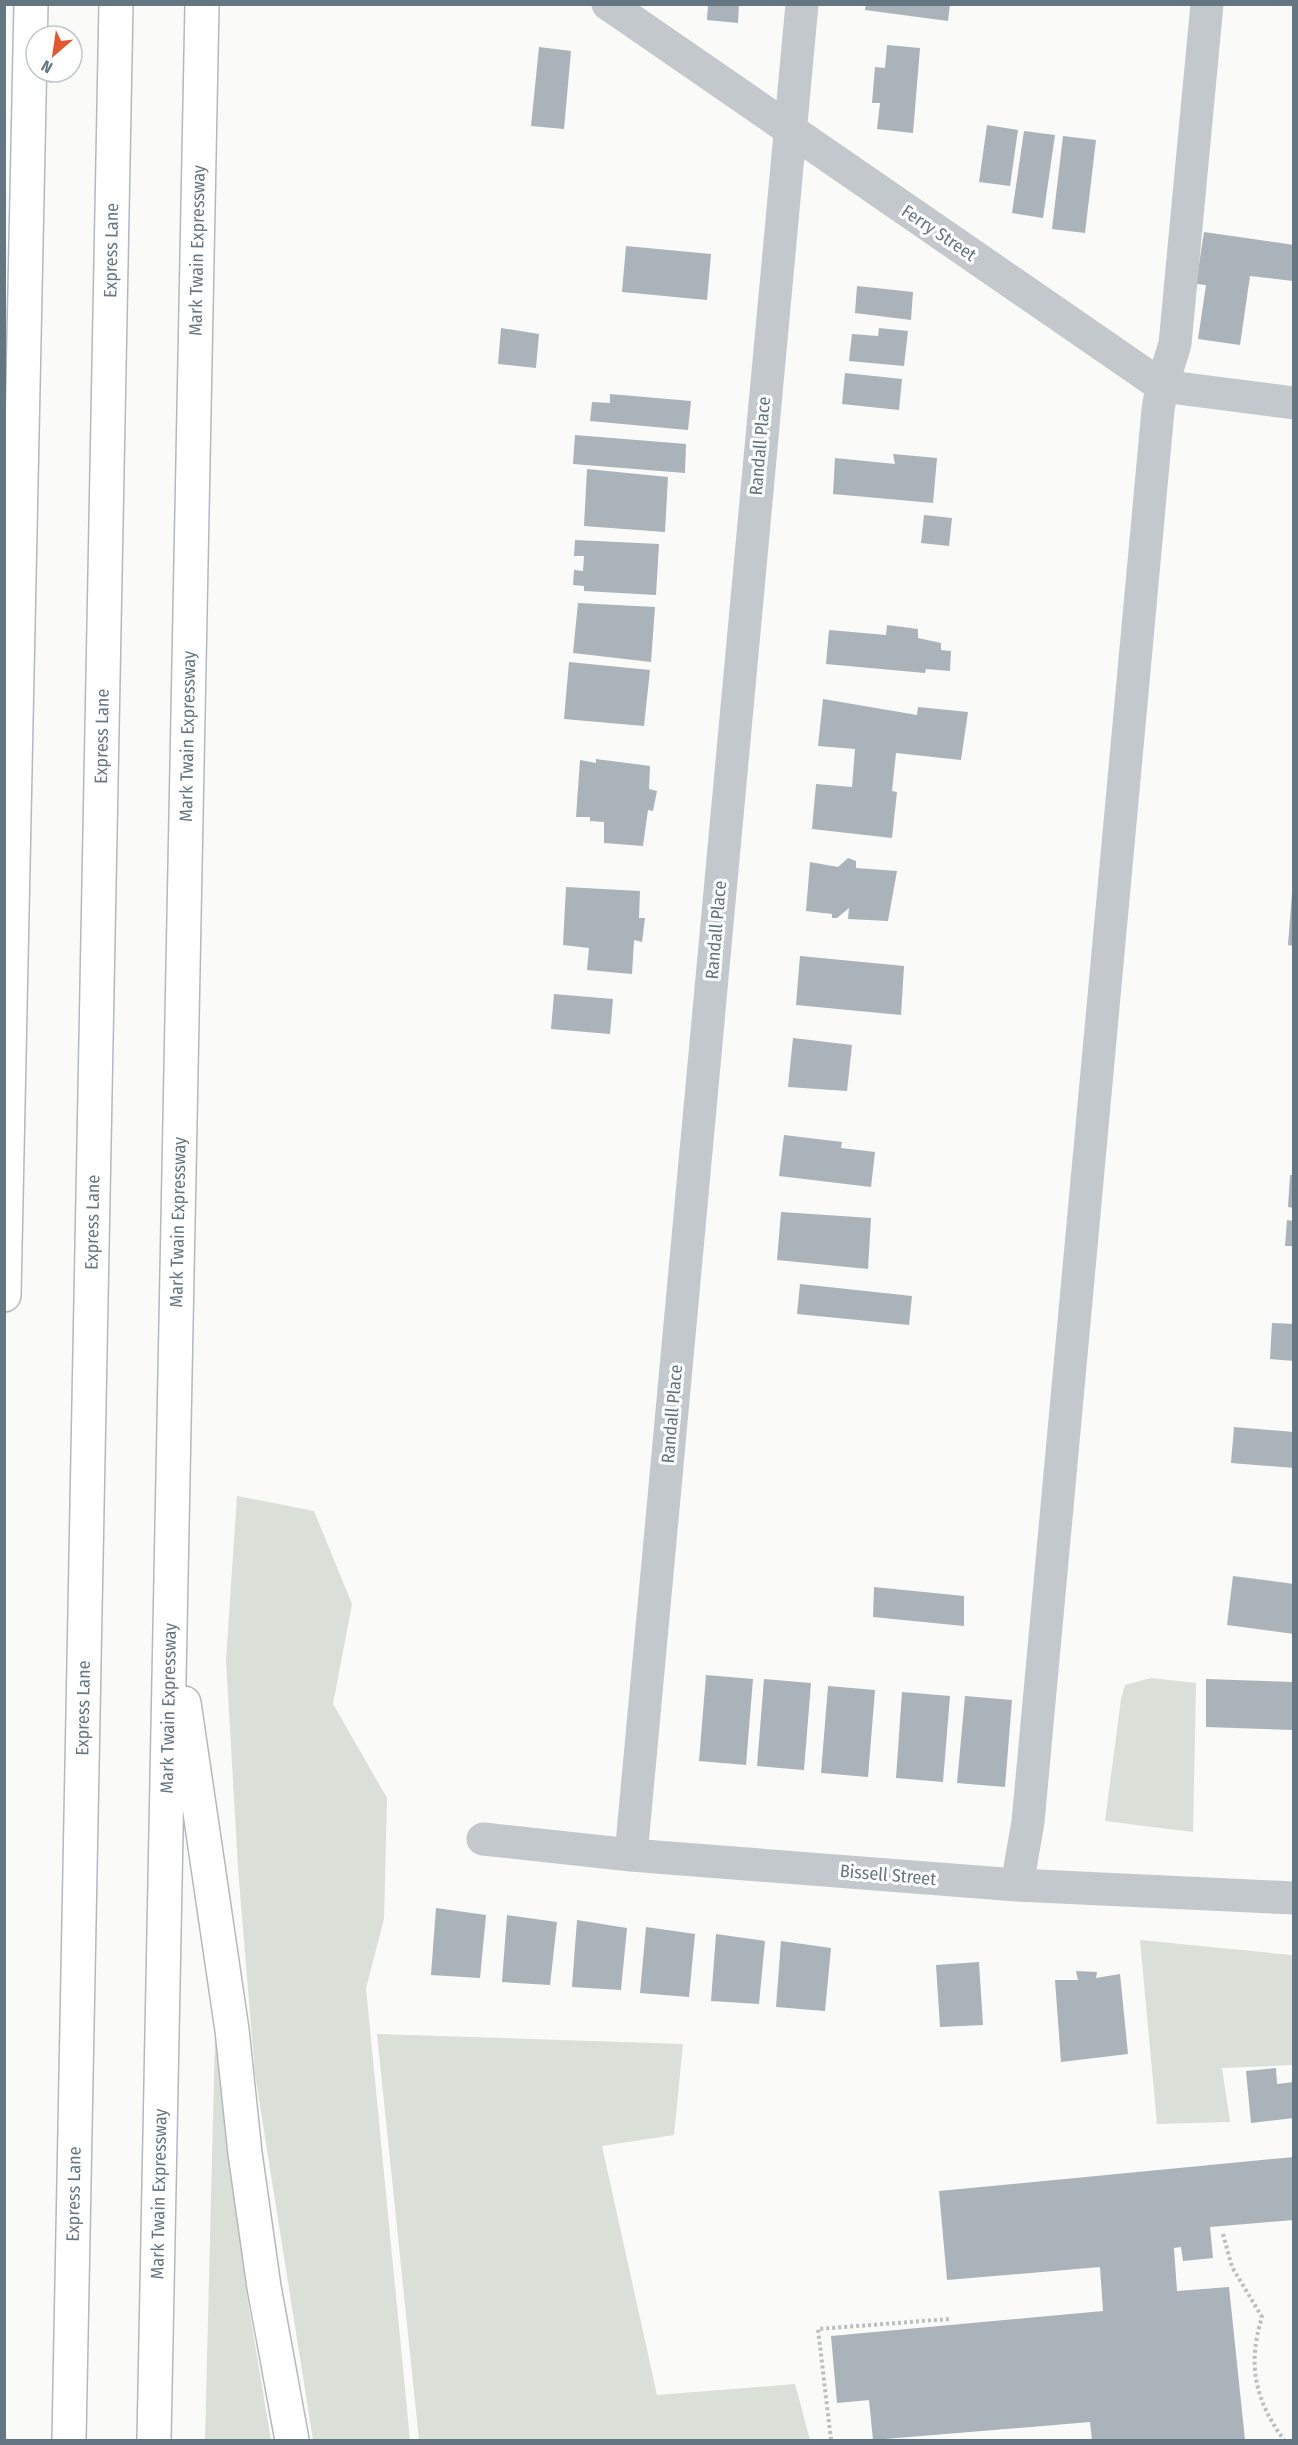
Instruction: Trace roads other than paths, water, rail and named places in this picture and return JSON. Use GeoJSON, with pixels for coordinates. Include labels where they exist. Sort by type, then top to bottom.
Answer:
{"type":"FeatureCollection","features":[{"type":"Feature","properties":{"kind":"highway"},"geometry":{"type":"LineString","coordinates":[[4,1295],[30,4]]}},
{"type":"Feature","properties":{"kind":"highway","name":"Express Lane"},"geometry":{"type":"LineString","coordinates":[[69,2440],[116,4]]}},
{"type":"Feature","properties":{"kind":"highway","name":"Mark Twain Expressway"},"geometry":{"type":"LineString","coordinates":[[154,2440],[202,4]]}},
{"type":"Feature","properties":{"kind":"highway"},"geometry":{"type":"LineString","coordinates":[[170,1609],[232,2030],[245,2153],[258,2243],[292,2440]]}},
{"type":"Feature","properties":{"kind":"street","name":"Ferry Street"},"geometry":{"type":"LineString","coordinates":[[608,4],[1162,386],[1293,403]]}},
{"type":"Feature","properties":{"kind":"street","name":"Randall Place"},"geometry":{"type":"LineString","coordinates":[[631,1855],[802,4]]}},
{"type":"Feature","properties":{"kind":"street"},"geometry":{"type":"LineString","coordinates":[[1017,1885],[1029,1810],[1157,422],[1162,386],[1175,344],[1207,4]]}},
{"type":"Feature","properties":{"kind":"street","name":"Bissell Street"},"geometry":{"type":"LineString","coordinates":[[483,1839],[631,1855],[1017,1885],[1293,1898]]}}]}
